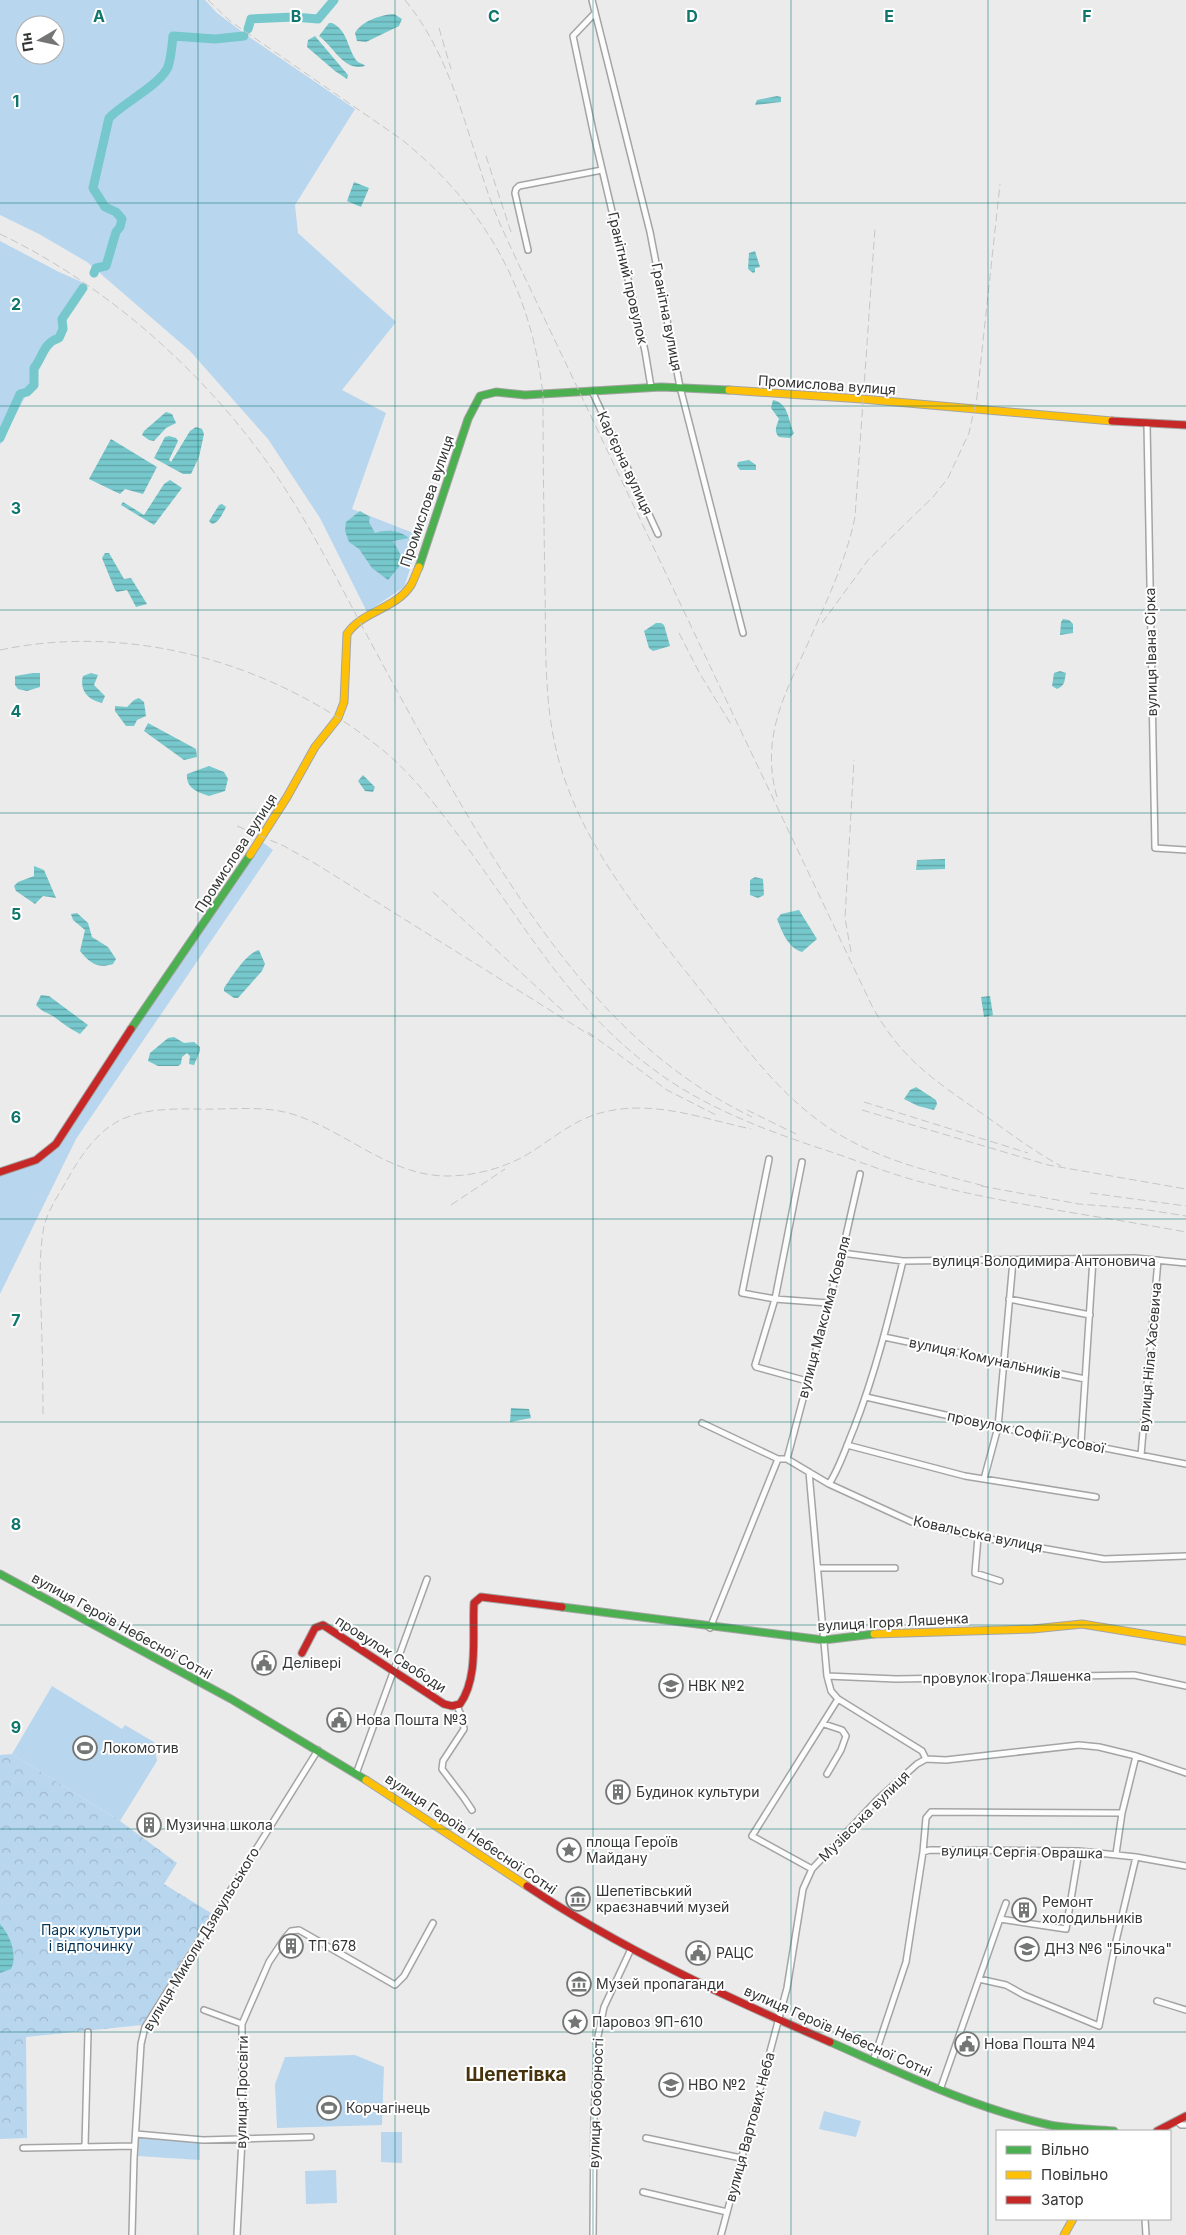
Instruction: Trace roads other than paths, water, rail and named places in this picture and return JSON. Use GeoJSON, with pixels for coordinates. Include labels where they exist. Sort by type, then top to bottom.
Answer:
{"type":"FeatureCollection","features":[{"type":"Feature","properties":{"kind":"street","name":"Гранітна вулиця"},"geometry":{"type":"LineString","coordinates":[[592,0],[650,232],[680,387],[743,633]]}},
{"type":"Feature","properties":{"kind":"street","name":"Гранітний провулок"},"geometry":{"type":"LineString","coordinates":[[595,13],[574,36],[602,170],[645,351],[651,387]]}},
{"type":"Feature","properties":{"kind":"street"},"geometry":{"type":"LineString","coordinates":[[528,250],[515,193],[516,189],[519,186],[602,170]]}},
{"type":"Feature","properties":{"kind":"street","name":"Промислова вулиця"},"geometry":{"type":"LineString","coordinates":[[0,1172],[36,1160],[56,1144],[132,1028],[214,910],[287,797],[315,747],[338,718],[344,702],[347,634],[353,625],[398,598],[411,585],[453,468],[466,424],[480,397],[490,392],[518,395],[680,387],[862,399],[1147,424],[1186,425]]}},
{"type":"Feature","properties":{"kind":"street","name":"Карʼєрна вулиця"},"geometry":{"type":"LineString","coordinates":[[592,391],[658,534]]}},
{"type":"Feature","properties":{"kind":"street","name":"вулиця Івана Сірка"},"geometry":{"type":"LineString","coordinates":[[1147,424],[1154,848],[1186,850]]}},
{"type":"Feature","properties":{"kind":"street"},"geometry":{"type":"LineString","coordinates":[[769,1159],[742,1293],[775,1299],[828,1303]]}},
{"type":"Feature","properties":{"kind":"street"},"geometry":{"type":"LineString","coordinates":[[802,1162],[775,1299],[755,1366],[806,1381]]}},
{"type":"Feature","properties":{"kind":"street","name":"вулиця Максима Коваля"},"geometry":{"type":"LineString","coordinates":[[786,1459],[842,1253],[860,1174]]}},
{"type":"Feature","properties":{"kind":"street","name":"вулиця Володимира Антоновича"},"geometry":{"type":"LineString","coordinates":[[842,1253],[903,1261],[1093,1259],[1158,1260],[1186,1263]]}},
{"type":"Feature","properties":{"kind":"street"},"geometry":{"type":"LineString","coordinates":[[1081,1443],[1093,1259]]}},
{"type":"Feature","properties":{"kind":"street","name":"вулиця Ніла Хасевича"},"geometry":{"type":"LineString","coordinates":[[1141,1455],[1158,1260]]}},
{"type":"Feature","properties":{"kind":"street"},"geometry":{"type":"LineString","coordinates":[[828,1484],[837,1470],[866,1397],[884,1337],[903,1261]]}},
{"type":"Feature","properties":{"kind":"street"},"geometry":{"type":"LineString","coordinates":[[984,1478],[998,1427],[1013,1261]]}},
{"type":"Feature","properties":{"kind":"street"},"geometry":{"type":"LineString","coordinates":[[1010,1298],[1090,1315]]}},
{"type":"Feature","properties":{"kind":"street","name":"вулиця Комунальників"},"geometry":{"type":"LineString","coordinates":[[884,1337],[1085,1379]]}},
{"type":"Feature","properties":{"kind":"street","name":"провулок Софії Русової"},"geometry":{"type":"LineString","coordinates":[[866,1397],[998,1427],[1186,1464]]}},
{"type":"Feature","properties":{"kind":"street","name":"Ковальська вулиця"},"geometry":{"type":"LineString","coordinates":[[702,1422],[778,1459],[786,1459],[828,1484],[912,1522],[978,1537],[1104,1559],[1186,1556]]}},
{"type":"Feature","properties":{"kind":"street"},"geometry":{"type":"LineString","coordinates":[[847,1445],[965,1476],[1096,1498]]}},
{"type":"Feature","properties":{"kind":"street"},"geometry":{"type":"LineString","coordinates":[[710,1628],[778,1459]]}},
{"type":"Feature","properties":{"kind":"street"},"geometry":{"type":"LineString","coordinates":[[809,1472],[828,1676],[831,1691],[838,1699],[922,1751],[926,1760],[1016,1753],[1069,1745],[1099,1747],[1136,1756],[1186,1773]]}},
{"type":"Feature","properties":{"kind":"street"},"geometry":{"type":"LineString","coordinates":[[978,1537],[975,1573],[1000,1581]]}},
{"type":"Feature","properties":{"kind":"street"},"geometry":{"type":"LineString","coordinates":[[818,1568],[895,1568]]}},
{"type":"Feature","properties":{"kind":"street","name":"вулиця Героїв Небесної Сотні"},"geometry":{"type":"LineString","coordinates":[[0,1574],[318,1750],[404,1804],[566,1912],[632,1949],[778,2020],[940,2090],[1027,2120],[1051,2125],[1104,2130]]}},
{"type":"Feature","properties":{"kind":"street"},"geometry":{"type":"LineString","coordinates":[[356,1774],[427,1579]]}},
{"type":"Feature","properties":{"kind":"street","name":"вулиця Ігоря Ляшенка"},"geometry":{"type":"LineString","coordinates":[[481,1597],[710,1628],[824,1640],[888,1632],[1033,1629],[1082,1624],[1186,1641]]}},
{"type":"Feature","properties":{"kind":"street","name":"провулок Свободи"},"geometry":{"type":"LineString","coordinates":[[302,1654],[315,1628],[323,1625],[444,1704],[456,1706],[464,1701],[467,1693],[472,1660],[474,1603],[481,1597]]}},
{"type":"Feature","properties":{"kind":"street","name":"провулок Ігора Ляшенка"},"geometry":{"type":"LineString","coordinates":[[828,1676],[896,1679],[1134,1675],[1186,1686]]}},
{"type":"Feature","properties":{"kind":"street"},"geometry":{"type":"LineString","coordinates":[[812,1869],[752,1836],[838,1699]]}},
{"type":"Feature","properties":{"kind":"street"},"geometry":{"type":"LineString","coordinates":[[456,1706],[462,1717],[464,1729],[443,1761],[442,1769],[472,1810]]}},
{"type":"Feature","properties":{"kind":"street"},"geometry":{"type":"LineString","coordinates":[[824,1724],[842,1730],[846,1736],[842,1750],[827,1774]]}},
{"type":"Feature","properties":{"kind":"street","name":"вулиця Миколи Дзявульського"},"geometry":{"type":"LineString","coordinates":[[132,2235],[141,2044],[145,2027],[318,1750]]}},
{"type":"Feature","properties":{"kind":"street"},"geometry":{"type":"LineString","coordinates":[[1116,1854],[1122,1813],[1136,1756]]}},
{"type":"Feature","properties":{"kind":"street","name":"Музівська вулиця"},"geometry":{"type":"LineString","coordinates":[[778,2020],[794,1956],[803,1890],[812,1869],[877,1800],[917,1764],[926,1760]]}},
{"type":"Feature","properties":{"kind":"street"},"geometry":{"type":"LineString","coordinates":[[923,1852],[926,1818],[931,1812],[1122,1813]]}},
{"type":"Feature","properties":{"kind":"street","name":"вулиця Сергія Оврашка"},"geometry":{"type":"LineString","coordinates":[[873,2061],[906,1962],[923,1852],[930,1850],[1079,1851],[1116,1854],[1186,1866]]}},
{"type":"Feature","properties":{"kind":"street"},"geometry":{"type":"LineString","coordinates":[[1000,1919],[1066,1929],[1079,1851]]}},
{"type":"Feature","properties":{"kind":"street"},"geometry":{"type":"LineString","coordinates":[[979,1979],[1006,1985],[1024,1995],[1099,2026],[1116,1941],[1136,1857]]}},
{"type":"Feature","properties":{"kind":"street"},"geometry":{"type":"LineString","coordinates":[[940,2090],[1006,1903]]}},
{"type":"Feature","properties":{"kind":"street","name":"вулиця Просвіти"},"geometry":{"type":"LineString","coordinates":[[237,2235],[242,2139],[242,2024],[269,1962],[284,1938],[291,1931],[298,1930],[395,1985],[404,1976],[433,1923]]}},
{"type":"Feature","properties":{"kind":"street","name":"вулиця Соборності"},"geometry":{"type":"LineString","coordinates":[[594,2235],[594,2118],[598,2036],[604,2007],[632,1949]]}},
{"type":"Feature","properties":{"kind":"street"},"geometry":{"type":"LineString","coordinates":[[1157,2001],[1186,2010]]}},
{"type":"Feature","properties":{"kind":"street"},"geometry":{"type":"LineString","coordinates":[[204,2010],[242,2024]]}},
{"type":"Feature","properties":{"kind":"street","name":"вулиця Вартових Неба"},"geometry":{"type":"LineString","coordinates":[[721,2235],[778,2020]]}},
{"type":"Feature","properties":{"kind":"street"},"geometry":{"type":"LineString","coordinates":[[85,2146],[88,2032]]}},
{"type":"Feature","properties":{"kind":"street"},"geometry":{"type":"LineString","coordinates":[[1159,2130],[1186,2116]]}},
{"type":"Feature","properties":{"kind":"street"},"geometry":{"type":"LineString","coordinates":[[1177,2121],[1181,2125],[1186,2125]]}},
{"type":"Feature","properties":{"kind":"street"},"geometry":{"type":"LineString","coordinates":[[136,2134],[203,2140],[311,2137]]}},
{"type":"Feature","properties":{"kind":"street"},"geometry":{"type":"LineString","coordinates":[[646,2138],[742,2158]]}},
{"type":"Feature","properties":{"kind":"street"},"geometry":{"type":"LineString","coordinates":[[23,2148],[135,2146]]}},
{"type":"Feature","properties":{"kind":"street"},"geometry":{"type":"LineString","coordinates":[[643,2192],[727,2212]]}},
{"type":"Feature","properties":{"kind":"street"},"geometry":{"type":"LineString","coordinates":[[1064,2235],[1072,2220]]}},
{"type":"Feature","properties":{"kind":"street"},"geometry":{"type":"LineString","coordinates":[[1145,2220],[1146,2235]]}},
{"type":"Feature","properties":{"kind":"waterway"},"geometry":{"type":"LineString","coordinates":[[248,29],[251,19],[294,17],[318,19],[334,0]]}},
{"type":"Feature","properties":{"kind":"waterway"},"geometry":{"type":"LineString","coordinates":[[94,273],[96,268],[106,266],[122,219],[116,212],[105,207],[93,188],[109,118],[150,87],[164,73],[169,63],[173,36],[215,39],[244,36]]}},
{"type":"Feature","properties":{"kind":"waterway"},"geometry":{"type":"LineString","coordinates":[[0,438],[20,394],[27,392],[34,385],[34,368],[46,347],[59,338],[63,329],[62,319],[83,288]]}},
{"type":"Feature","properties":{"kind":"railway"},"geometry":{"type":"LineString","coordinates":[[208,0],[230,21],[401,139],[430,165],[457,192],[479,221],[499,252],[515,284],[537,356],[543,395],[547,684],[554,740],[564,777],[578,811],[595,845],[615,877],[659,938],[748,1050],[777,1084],[811,1115],[829,1128],[866,1149],[906,1164],[988,1187]]}},
{"type":"Feature","properties":{"kind":"railway"},"geometry":{"type":"LineString","coordinates":[[405,0],[421,22],[446,69],[492,205],[518,263],[872,1006],[896,1042],[922,1069],[952,1093],[1061,1166]]}},
{"type":"Feature","properties":{"kind":"railway"},"geometry":{"type":"LineString","coordinates":[[439,28],[451,69]]}},
{"type":"Feature","properties":{"kind":"railway"},"geometry":{"type":"LineString","coordinates":[[486,156],[511,232]]}},
{"type":"Feature","properties":{"kind":"railway"},"geometry":{"type":"LineString","coordinates":[[822,623],[868,560],[933,497],[948,478],[969,433],[977,397],[1000,184]]}},
{"type":"Feature","properties":{"kind":"railway"},"geometry":{"type":"LineString","coordinates":[[777,797],[771,755],[773,735],[778,716],[791,679],[823,611],[847,549],[855,517],[875,228]]}},
{"type":"Feature","properties":{"kind":"railway"},"geometry":{"type":"LineString","coordinates":[[0,234],[40,255],[80,280],[118,308],[155,338],[222,405],[251,441],[290,496],[462,807],[505,876],[551,942],[600,1001],[655,1054],[717,1098],[752,1117]]}},
{"type":"Feature","properties":{"kind":"railway"},"geometry":{"type":"LineString","coordinates":[[679,633],[700,674],[732,726]]}},
{"type":"Feature","properties":{"kind":"railway"},"geometry":{"type":"LineString","coordinates":[[0,650],[52,643],[104,642],[156,647],[208,659],[257,676],[305,698],[350,725],[391,757],[425,793],[481,866],[552,967],[606,1028],[637,1057],[673,1083],[726,1112],[800,1142],[925,1183],[1022,1204],[1186,1232]]}},
{"type":"Feature","properties":{"kind":"railway"},"geometry":{"type":"LineString","coordinates":[[851,952],[845,918],[854,760]]}},
{"type":"Feature","properties":{"kind":"railway"},"geometry":{"type":"LineString","coordinates":[[237,826],[284,846],[316,864],[593,1037]]}},
{"type":"Feature","properties":{"kind":"railway"},"geometry":{"type":"LineString","coordinates":[[433,892],[563,1011]]}},
{"type":"Feature","properties":{"kind":"railway"},"geometry":{"type":"LineString","coordinates":[[588,1032],[667,1090],[718,1116]]}},
{"type":"Feature","properties":{"kind":"railway"},"geometry":{"type":"LineString","coordinates":[[864,1102],[1028,1153]]}},
{"type":"Feature","properties":{"kind":"railway"},"geometry":{"type":"LineString","coordinates":[[43,1414],[40,1275],[44,1226],[52,1205],[84,1154],[96,1138],[109,1127],[123,1119],[156,1110],[175,1109],[257,1109],[281,1111],[311,1121],[386,1161],[406,1169],[426,1174],[447,1176],[476,1173],[505,1165],[523,1157],[579,1121],[600,1113],[619,1109],[657,1109],[695,1115],[751,1129]]}},
{"type":"Feature","properties":{"kind":"railway"},"geometry":{"type":"LineString","coordinates":[[747,1110],[796,1134]]}},
{"type":"Feature","properties":{"kind":"railway"},"geometry":{"type":"LineString","coordinates":[[862,1110],[1048,1165],[1186,1189]]}},
{"type":"Feature","properties":{"kind":"railway"},"geometry":{"type":"LineString","coordinates":[[451,1205],[505,1169]]}},
{"type":"Feature","properties":{"kind":"railway"},"geometry":{"type":"LineString","coordinates":[[981,1186],[1079,1204],[1142,1209],[1186,1216]]}},
{"type":"Feature","properties":{"kind":"railway"},"geometry":{"type":"LineString","coordinates":[[1090,1193],[1186,1206]]}},
{"type":"Feature","properties":{"kind":"place","name":"Делівері"},"geometry":{"type":"Point","coordinates":[264,1663]}},
{"type":"Feature","properties":{"kind":"place","name":"НВК №2"},"geometry":{"type":"Point","coordinates":[671,1686]}},
{"type":"Feature","properties":{"kind":"place","name":"Нова Пошта №3"},"geometry":{"type":"Point","coordinates":[339,1720]}},
{"type":"Feature","properties":{"kind":"place","name":"Локомотив"},"geometry":{"type":"Point","coordinates":[85,1748]}},
{"type":"Feature","properties":{"kind":"place","name":"Будинок культури"},"geometry":{"type":"Point","coordinates":[618,1792]}},
{"type":"Feature","properties":{"kind":"place","name":"Музична школа"},"geometry":{"type":"Point","coordinates":[149,1825]}},
{"type":"Feature","properties":{"kind":"place","name":"площа Героїв Майдану"},"geometry":{"type":"Point","coordinates":[569,1850]}},
{"type":"Feature","properties":{"kind":"place","name":"Шепетівський краєзнавчий музей"},"geometry":{"type":"Point","coordinates":[578,1899]}},
{"type":"Feature","properties":{"kind":"place","name":"Ремонт холодильників"},"geometry":{"type":"Point","coordinates":[1024,1910]}},
{"type":"Feature","properties":{"kind":"place","name":"ТП 678"},"geometry":{"type":"Point","coordinates":[291,1946]}},
{"type":"Feature","properties":{"kind":"place","name":"ДНЗ №6 \"Білочка\""},"geometry":{"type":"Point","coordinates":[1027,1949]}},
{"type":"Feature","properties":{"kind":"place","name":"РАЦС"},"geometry":{"type":"Point","coordinates":[698,1953]}},
{"type":"Feature","properties":{"kind":"place","name":"Музей пропаганди"},"geometry":{"type":"Point","coordinates":[579,1984]}},
{"type":"Feature","properties":{"kind":"place","name":"Паровоз 9П-610"},"geometry":{"type":"Point","coordinates":[575,2022]}},
{"type":"Feature","properties":{"kind":"place","name":"Нова Пошта №4"},"geometry":{"type":"Point","coordinates":[967,2044]}},
{"type":"Feature","properties":{"kind":"place","name":"НВО №2"},"geometry":{"type":"Point","coordinates":[671,2085]}},
{"type":"Feature","properties":{"kind":"place","name":"Корчагінець"},"geometry":{"type":"Point","coordinates":[329,2108]}},
{"type":"Feature","properties":{"kind":"district","name":"Шепетівка"},"geometry":{"type":"Point","coordinates":[516,2074]}},
{"type":"Feature","properties":{"kind":"park label","name":"Парк культури і відпочинку"},"geometry":{"type":"Point","coordinates":[91,1938]}}]}
